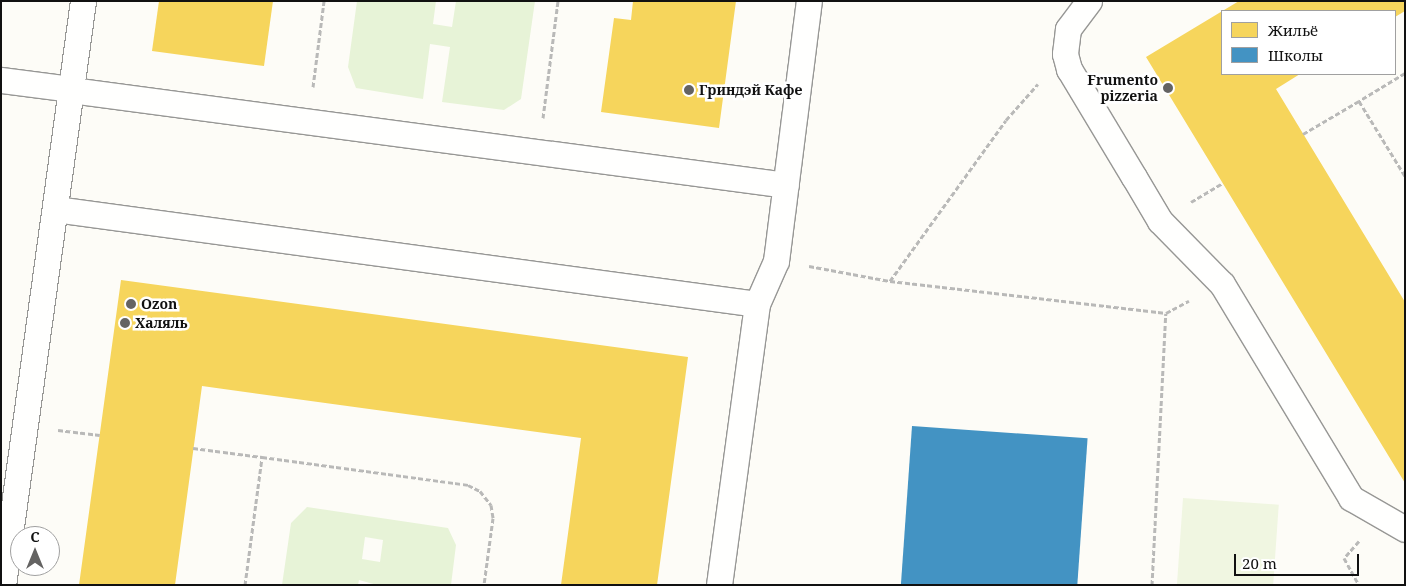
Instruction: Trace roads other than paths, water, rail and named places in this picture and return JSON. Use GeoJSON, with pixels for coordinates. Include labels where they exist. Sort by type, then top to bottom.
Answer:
{"type":"FeatureCollection","features":[{"type":"Feature","properties":{"kind":"lane"},"geometry":{"type":"LineString","coordinates":[[3,585],[83,1]]}},
{"type":"Feature","properties":{"kind":"lane"},"geometry":{"type":"LineString","coordinates":[[719,585],[757,304],[776,261],[809,1]]}},
{"type":"Feature","properties":{"kind":"lane"},"geometry":{"type":"LineString","coordinates":[[1089,1],[1068,29],[1065,54],[1069,69],[1160,221],[1222,284],[1351,498],[1381,517],[1405,529]]}},
{"type":"Feature","properties":{"kind":"lane"},"geometry":{"type":"LineString","coordinates":[[1,80],[786,186]]}},
{"type":"Feature","properties":{"kind":"lane"},"geometry":{"type":"LineString","coordinates":[[55,209],[757,304]]}},
{"type":"Feature","properties":{"kind":"place","name":"Frumento pizzeria"},"geometry":{"type":"Point","coordinates":[1168,88]}},
{"type":"Feature","properties":{"kind":"place","name":"Гриндэй Кафе"},"geometry":{"type":"Point","coordinates":[689,90]}},
{"type":"Feature","properties":{"kind":"place","name":"Ozon"},"geometry":{"type":"Point","coordinates":[131,304]}},
{"type":"Feature","properties":{"kind":"place","name":"Халяль"},"geometry":{"type":"Point","coordinates":[125,323]}}]}
